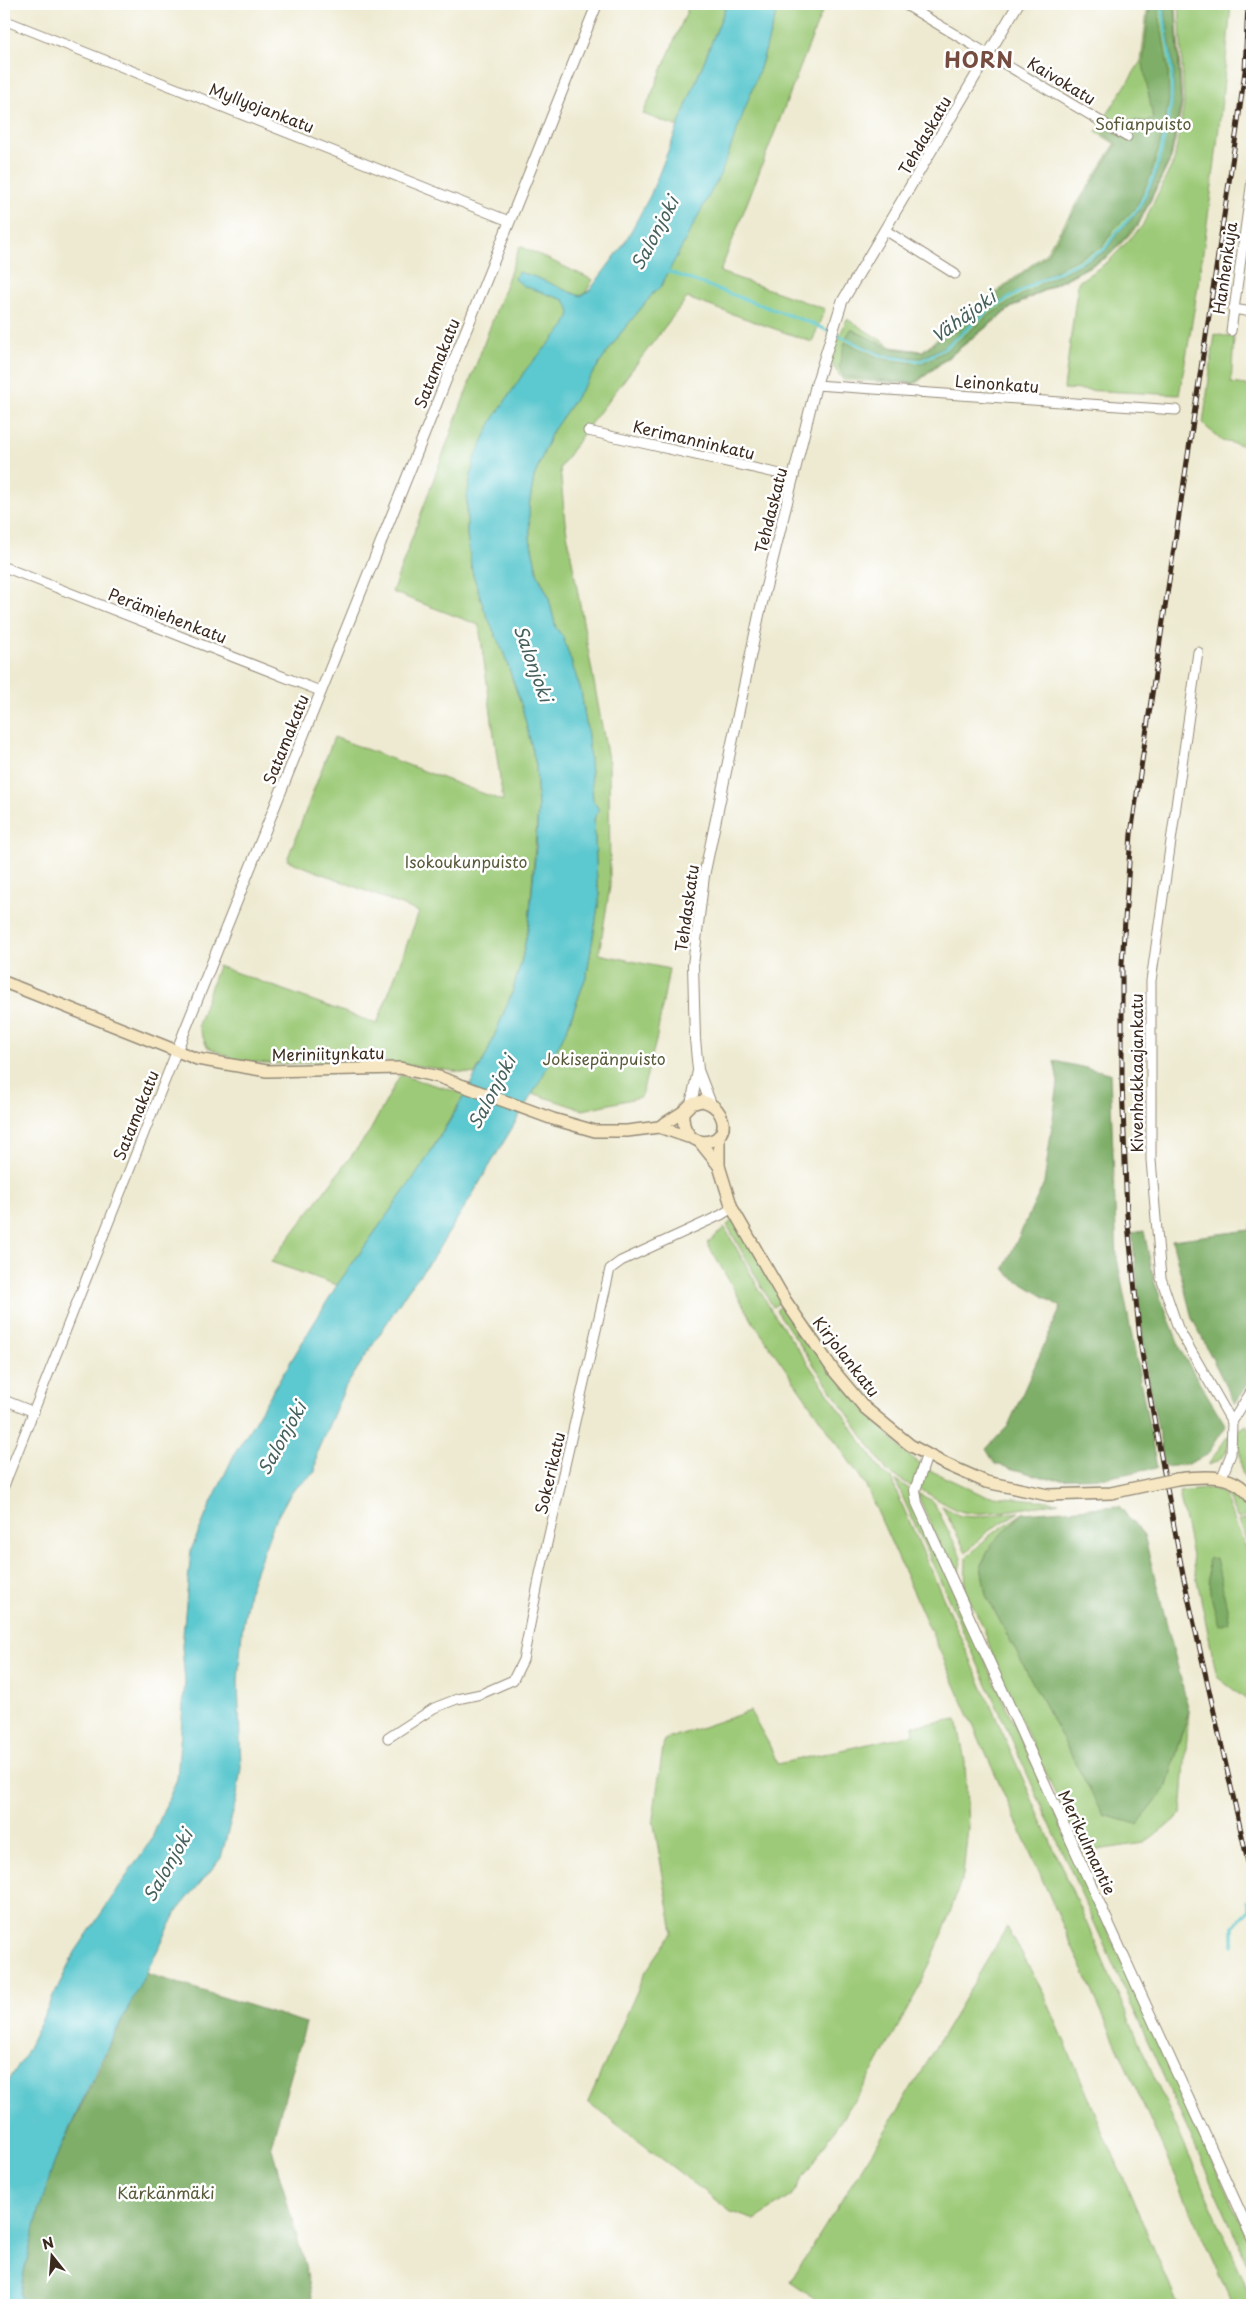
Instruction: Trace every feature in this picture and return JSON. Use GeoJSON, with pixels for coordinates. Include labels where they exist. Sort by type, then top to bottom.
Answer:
{"type":"FeatureCollection","features":[{"type":"Feature","properties":{"kind":"main road","name":"Meriniitynkatu"},"geometry":{"type":"LineString","coordinates":[[4,982],[197,1059],[267,1072],[330,1068],[400,1068],[439,1076],[553,1119],[595,1131],[627,1131],[659,1127],[694,1139]]}},
{"type":"Feature","properties":{"kind":"main road"},"geometry":{"type":"LineString","coordinates":[[702,1101],[711,1104],[723,1120],[723,1129],[719,1136],[711,1142],[694,1139],[682,1124],[687,1108],[702,1101]]}},
{"type":"Feature","properties":{"kind":"main road","name":"Meriniitynkatu"},"geometry":{"type":"LineString","coordinates":[[659,1127],[687,1108]]}},
{"type":"Feature","properties":{"kind":"main road","name":"Kirjolankatu"},"geometry":{"type":"LineString","coordinates":[[719,1136],[719,1166],[732,1208],[785,1300],[834,1371],[865,1408],[910,1445],[927,1455],[986,1482],[1048,1495],[1148,1485],[1177,1478],[1222,1477]]}},
{"type":"Feature","properties":{"kind":"main road","name":"Kirjolankatu"},"geometry":{"type":"LineString","coordinates":[[694,1139],[719,1166]]}},
{"type":"Feature","properties":{"kind":"main road"},"geometry":{"type":"LineString","coordinates":[[1222,1477],[1239,1486],[1249,1494],[1252,1500]]}},
{"type":"Feature","properties":{"kind":"street","name":"Satamakatu"},"geometry":{"type":"LineString","coordinates":[[4,1486],[320,691],[597,4]]}},
{"type":"Feature","properties":{"kind":"street","name":"Kaivokatu"},"geometry":{"type":"LineString","coordinates":[[904,4],[1127,136]]}},
{"type":"Feature","properties":{"kind":"street","name":"Tehdaskatu"},"geometry":{"type":"LineString","coordinates":[[711,1104],[698,1070],[695,1039],[693,964],[704,876],[759,615],[816,385],[842,302],[1018,4]]}},
{"type":"Feature","properties":{"kind":"street","name":"Myllyojankatu"},"geometry":{"type":"LineString","coordinates":[[4,20],[509,221]]}},
{"type":"Feature","properties":{"kind":"street","name":"Hanhenkuja"},"geometry":{"type":"LineString","coordinates":[[1231,331],[1252,180]]}},
{"type":"Feature","properties":{"kind":"street"},"geometry":{"type":"LineString","coordinates":[[885,230],[955,274]]}},
{"type":"Feature","properties":{"kind":"street"},"geometry":{"type":"LineString","coordinates":[[1233,310],[1252,312]]}},
{"type":"Feature","properties":{"kind":"street","name":"Leinonkatu"},"geometry":{"type":"LineString","coordinates":[[816,385],[1176,410]]}},
{"type":"Feature","properties":{"kind":"street","name":"Kerimanninkatu"},"geometry":{"type":"LineString","coordinates":[[588,430],[794,477]]}},
{"type":"Feature","properties":{"kind":"street","name":"Perämiehenkatu"},"geometry":{"type":"LineString","coordinates":[[4,567],[320,691]]}},
{"type":"Feature","properties":{"kind":"street","name":"Kivenhakkaajankatu"},"geometry":{"type":"LineString","coordinates":[[1198,652],[1151,981],[1151,1160],[1161,1278],[1178,1328],[1232,1422]]}},
{"type":"Feature","properties":{"kind":"street","name":"Tehdaskatu"},"geometry":{"type":"LineString","coordinates":[[687,1108],[698,1070]]}},
{"type":"Feature","properties":{"kind":"street","name":"Sokerikatu"},"geometry":{"type":"LineString","coordinates":[[388,1738],[434,1708],[457,1699],[481,1694],[513,1680],[523,1660],[540,1574],[610,1269],[621,1261],[721,1215],[732,1208]]}},
{"type":"Feature","properties":{"kind":"street"},"geometry":{"type":"LineString","coordinates":[[1222,1477],[1231,1454],[1232,1422],[1252,1390]]}},
{"type":"Feature","properties":{"kind":"street"},"geometry":{"type":"LineString","coordinates":[[4,1400],[34,1412]]}},
{"type":"Feature","properties":{"kind":"street","name":"Merikulmantie"},"geometry":{"type":"LineString","coordinates":[[927,1455],[915,1490],[917,1503],[1252,2238]]}},
{"type":"Feature","properties":{"kind":"green space"},"geometry":{"type":"Polygon","coordinates":[[[690,4],[727,4],[678,127],[643,114],[690,4]]]}},
{"type":"Feature","properties":{"kind":"green space","name":"Jokisepänpuisto"},"geometry":{"type":"Polygon","coordinates":[[[779,4],[825,4],[720,272],[825,309],[812,342],[687,298],[585,431],[560,468],[565,522],[609,765],[610,886],[599,954],[669,969],[656,1041],[641,1097],[583,1110],[532,1093],[567,1029],[587,974],[600,894],[597,883],[594,819],[599,810],[593,800],[588,736],[581,691],[563,637],[556,628],[548,595],[538,575],[530,539],[529,506],[534,477],[552,432],[620,334],[655,291],[660,288],[760,68],[779,4]]]}},
{"type":"Feature","properties":{"kind":"green space","name":"Sofianpuisto"},"geometry":{"type":"Polygon","coordinates":[[[1148,4],[1176,4],[1182,105],[1171,159],[1138,226],[1108,257],[1011,308],[915,384],[843,380],[829,360],[847,319],[892,347],[922,351],[1045,254],[1115,144],[1096,132],[1141,61],[1148,4]]]}},
{"type":"Feature","properties":{"kind":"green space"},"geometry":{"type":"Polygon","coordinates":[[[1150,4],[1160,4],[1159,13],[1168,67],[1169,100],[1162,137],[1151,175],[1136,207],[1113,230],[1102,247],[1067,264],[987,310],[944,347],[921,358],[884,355],[846,338],[851,329],[890,348],[923,352],[1047,255],[1117,144],[1101,132],[1103,127],[1127,140],[1131,133],[1112,124],[1116,119],[1144,121],[1153,119],[1143,63],[1150,4]]]}},
{"type":"Feature","properties":{"kind":"green space"},"geometry":{"type":"Polygon","coordinates":[[[1164,4],[1175,4],[1181,104],[1170,159],[1137,225],[1107,256],[1011,307],[914,383],[844,377],[839,366],[845,342],[882,359],[921,364],[947,350],[989,315],[1042,283],[1105,252],[1117,234],[1139,211],[1155,179],[1172,106],[1174,72],[1164,4]]]}},
{"type":"Feature","properties":{"kind":"green space"},"geometry":{"type":"Polygon","coordinates":[[[1179,4],[1231,4],[1210,200],[1179,395],[1064,389],[1078,282],[1109,261],[1142,226],[1174,161],[1184,105],[1179,4]]]}},
{"type":"Feature","properties":{"kind":"green space","name":"Isokoukunpuisto"},"geometry":{"type":"Polygon","coordinates":[[[520,246],[593,280],[565,326],[553,340],[467,497],[467,535],[472,571],[484,609],[504,654],[522,707],[536,765],[538,808],[529,923],[522,959],[512,993],[486,1056],[475,1074],[375,1060],[281,1064],[239,1061],[207,1047],[198,1025],[218,966],[377,1024],[419,912],[287,860],[334,737],[503,801],[479,625],[392,592],[520,246]]]}},
{"type":"Feature","properties":{"kind":"green space"},"geometry":{"type":"Polygon","coordinates":[[[1215,334],[1234,338],[1231,383],[1252,386],[1252,447],[1222,441],[1203,424],[1215,334]]]}},
{"type":"Feature","properties":{"kind":"green space"},"geometry":{"type":"Polygon","coordinates":[[[1054,1061],[1110,1073],[1117,1258],[1157,1468],[1109,1477],[1049,1479],[995,1464],[986,1449],[1008,1426],[1061,1307],[1010,1276],[1004,1268],[1044,1183],[1058,1083],[1054,1061]]]}},
{"type":"Feature","properties":{"kind":"green space"},"geometry":{"type":"Polygon","coordinates":[[[400,1075],[465,1094],[420,1169],[337,1285],[271,1262],[370,1131],[400,1075]]]}},
{"type":"Feature","properties":{"kind":"green space"},"geometry":{"type":"Polygon","coordinates":[[[741,1213],[783,1300],[773,1307],[727,1225],[741,1213]]]}},
{"type":"Feature","properties":{"kind":"green space"},"geometry":{"type":"Polygon","coordinates":[[[1252,1222],[1252,1376],[1235,1404],[1192,1318],[1172,1240],[1250,1230],[1252,1222]]]}},
{"type":"Feature","properties":{"kind":"green space"},"geometry":{"type":"Polygon","coordinates":[[[725,1228],[771,1310],[884,1474],[893,1479],[896,1491],[1243,2278],[1252,2305],[1233,2305],[865,1484],[753,1322],[707,1243],[725,1228]]]}},
{"type":"Feature","properties":{"kind":"green space"},"geometry":{"type":"Polygon","coordinates":[[[1144,1231],[1154,1281],[1183,1355],[1226,1426],[1207,1455],[1188,1464],[1165,1467],[1146,1366],[1132,1233],[1144,1231]]]}},
{"type":"Feature","properties":{"kind":"green space"},"geometry":{"type":"Polygon","coordinates":[[[785,1303],[849,1391],[907,1455],[922,1464],[914,1488],[887,1471],[776,1310],[785,1303]]]}},
{"type":"Feature","properties":{"kind":"green space"},"geometry":{"type":"Polygon","coordinates":[[[1247,1425],[1252,1442],[1252,1494],[1242,1472],[1237,1430],[1247,1425]]]}},
{"type":"Feature","properties":{"kind":"green space"},"geometry":{"type":"Polygon","coordinates":[[[1229,1436],[1228,1446],[1224,1455],[1218,1461],[1208,1465],[1227,1437],[1229,1436]]]}},
{"type":"Feature","properties":{"kind":"green space"},"geometry":{"type":"Polygon","coordinates":[[[925,1468],[983,1495],[1059,1502],[996,1512],[963,1512],[919,1489],[925,1468]]]}},
{"type":"Feature","properties":{"kind":"green space"},"geometry":{"type":"Polygon","coordinates":[[[896,1480],[914,1492],[916,1508],[1252,2248],[1252,2273],[899,1489],[896,1480]]]}},
{"type":"Feature","properties":{"kind":"green space"},"geometry":{"type":"Polygon","coordinates":[[[1227,1483],[1237,1488],[1252,1505],[1252,1513],[1238,1519],[1225,1492],[1216,1484],[1227,1483]]]}},
{"type":"Feature","properties":{"kind":"green space"},"geometry":{"type":"Polygon","coordinates":[[[1212,1488],[1223,1493],[1252,1562],[1252,1704],[1217,1677],[1179,1492],[1212,1488]]]}},
{"type":"Feature","properties":{"kind":"green space"},"geometry":{"type":"Polygon","coordinates":[[[917,1493],[933,1501],[962,1558],[956,1582],[917,1493]]]}},
{"type":"Feature","properties":{"kind":"green space"},"geometry":{"type":"Polygon","coordinates":[[[942,1506],[961,1516],[976,1517],[1019,1512],[987,1532],[966,1552],[942,1506]]]}},
{"type":"Feature","properties":{"kind":"green space"},"geometry":{"type":"Polygon","coordinates":[[[1119,1506],[1144,1535],[1189,1711],[1166,1789],[1138,1824],[1103,1815],[986,1595],[981,1565],[993,1542],[1023,1513],[1119,1506]]]}},
{"type":"Feature","properties":{"kind":"green space"},"geometry":{"type":"Polygon","coordinates":[[[1023,1513],[993,1542],[981,1565],[986,1595],[1036,1687],[1166,1789],[1189,1711],[1181,1815],[1144,1843],[1083,1852],[997,1669],[983,1626],[965,1591],[966,1558],[989,1536],[1023,1513]]]}},
{"type":"Feature","properties":{"kind":"green space"},"geometry":{"type":"Polygon","coordinates":[[[1252,1516],[1252,1555],[1239,1521],[1252,1516]]]}},
{"type":"Feature","properties":{"kind":"green space"},"geometry":{"type":"Polygon","coordinates":[[[1216,1558],[1230,1622],[1219,1625],[1210,1593],[1208,1559],[1216,1558]]]}},
{"type":"Feature","properties":{"kind":"green space"},"geometry":{"type":"Polygon","coordinates":[[[750,1711],[769,1744],[777,1764],[914,1734],[913,1726],[957,1719],[965,1762],[968,1828],[963,1875],[943,1933],[920,1986],[876,2067],[791,2196],[755,2220],[731,2212],[588,2102],[646,1971],[673,1932],[653,1819],[664,1740],[750,1711]]]}},
{"type":"Feature","properties":{"kind":"green space"},"geometry":{"type":"Polygon","coordinates":[[[1007,1927],[1045,1996],[1178,2305],[824,2305],[790,2282],[892,2120],[1007,1927]]]}},
{"type":"Feature","properties":{"kind":"green space","name":"Kärkänmäki"},"geometry":{"type":"Polygon","coordinates":[[[145,1973],[306,2023],[271,2145],[305,2265],[314,2305],[23,2305],[20,2292],[25,2267],[39,2211],[55,2160],[145,1973]]]}},
{"type":"Feature","properties":{"kind":"water","name":"Salonjoki"},"geometry":{"type":"Polygon","coordinates":[[[727,4],[779,4],[760,68],[722,171],[660,288],[655,291],[620,334],[552,432],[534,477],[529,506],[530,539],[538,575],[548,595],[556,628],[563,637],[581,691],[588,736],[593,800],[599,810],[594,819],[597,883],[600,894],[587,974],[567,1029],[540,1081],[432,1259],[408,1290],[345,1388],[317,1452],[315,1472],[291,1492],[274,1523],[250,1587],[242,1631],[238,1681],[241,1768],[237,1796],[221,1858],[178,1910],[97,2069],[55,2160],[39,2211],[20,2292],[23,2305],[4,2305],[4,2126],[7,2123],[4,2117],[4,2088],[23,2058],[75,1952],[151,1840],[177,1779],[185,1682],[182,1646],[191,1550],[234,1455],[337,1285],[420,1169],[455,1112],[486,1056],[512,993],[522,959],[529,923],[536,848],[538,808],[536,765],[522,707],[504,654],[484,609],[472,571],[467,535],[467,497],[474,460],[492,421],[527,368],[565,326],[570,314],[564,300],[524,286],[515,279],[518,272],[581,296],[590,290],[624,244],[650,196],[727,4]]]}},
{"type":"Feature","properties":{"kind":"waterway","name":"Vähäjoki"},"geometry":{"type":"LineString","coordinates":[[664,270],[811,323],[883,356],[921,361],[945,348],[989,310],[1039,281],[1104,250],[1116,233],[1138,209],[1153,178],[1160,157],[1171,105],[1172,72],[1162,4]]}},
{"type":"Feature","properties":{"kind":"waterway"},"geometry":{"type":"LineString","coordinates":[[1233,1945],[1233,1927],[1249,1910],[1247,1901]]}},
{"type":"Feature","properties":{"kind":"railway"},"geometry":{"type":"LineString","coordinates":[[1248,4],[1245,71],[1237,129],[1131,834],[1122,963],[1122,1081],[1127,1215],[1141,1348],[1183,1575],[1252,1880]]}},
{"type":"Feature","properties":{"kind":"district","name":"HORN"},"geometry":{"type":"Point","coordinates":[979,59]}}]}
